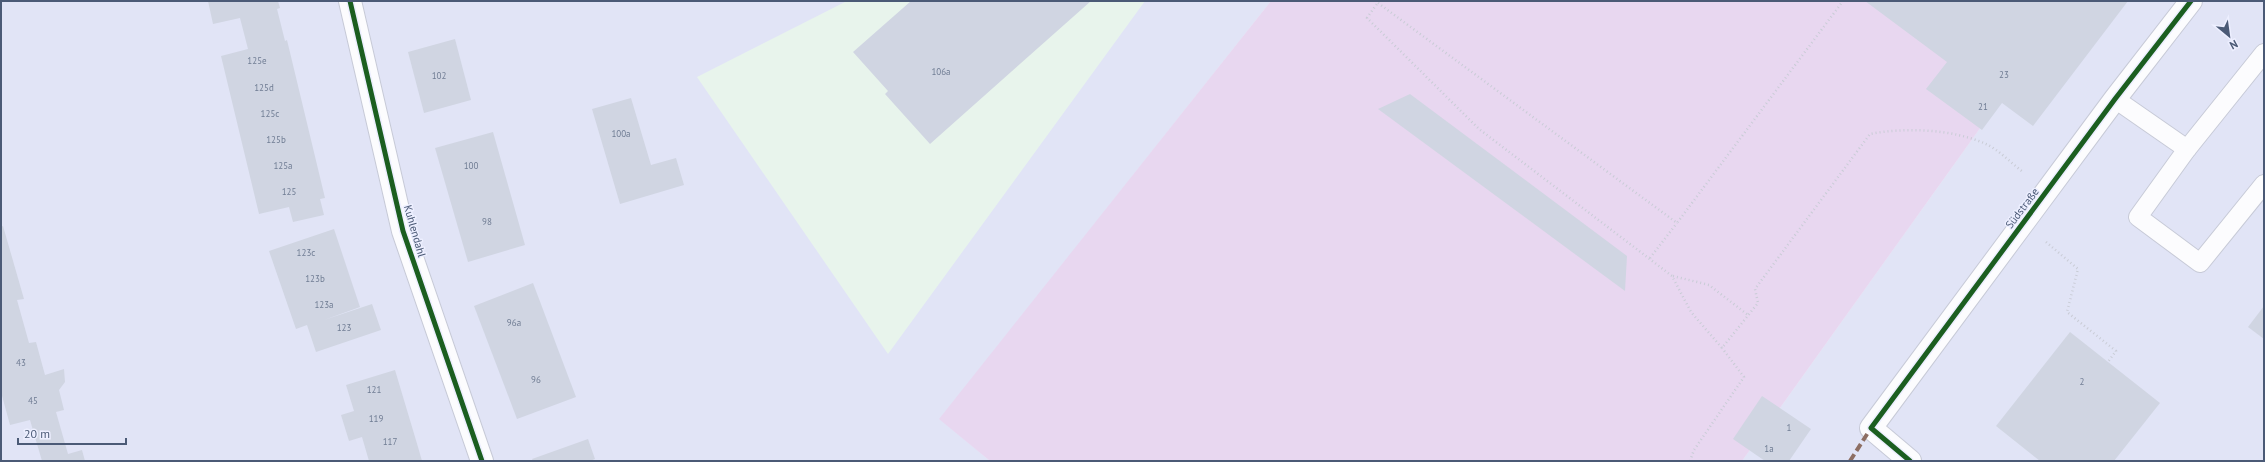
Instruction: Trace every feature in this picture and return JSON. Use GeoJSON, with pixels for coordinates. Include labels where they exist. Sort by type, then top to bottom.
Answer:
{"type":"FeatureCollection","features":[{"type":"Feature","properties":{"kind":"street","name":"Kuhlendahl"},"geometry":{"type":"LineString","coordinates":[[350,1],[403,231],[482,461]]}},
{"type":"Feature","properties":{"kind":"street","name":"Südstraße"},"geometry":{"type":"LineString","coordinates":[[1910,461],[1871,428],[2115,99],[2191,1]]}},
{"type":"Feature","properties":{"kind":"lane"},"geometry":{"type":"LineString","coordinates":[[2264,53],[2187,149],[2138,217],[2200,263],[2264,184]]}},
{"type":"Feature","properties":{"kind":"lane"},"geometry":{"type":"LineString","coordinates":[[2115,99],[2187,149]]}},
{"type":"Feature","properties":{"kind":"path"},"geometry":{"type":"LineString","coordinates":[[1650,258],[1843,1]]}},
{"type":"Feature","properties":{"kind":"path"},"geometry":{"type":"LineString","coordinates":[[1676,223],[1378,2],[1367,18],[1479,129],[1672,276],[1691,312],[1722,348],[1744,377],[1694,450],[1690,461]]}},
{"type":"Feature","properties":{"kind":"path"},"geometry":{"type":"LineString","coordinates":[[1722,348],[1758,303],[1755,289],[1870,134],[1884,131],[1947,132],[1987,144],[2047,191]]}},
{"type":"Feature","properties":{"kind":"path"},"geometry":{"type":"LineString","coordinates":[[2023,222],[2078,268],[2067,312],[2116,352],[2108,362]]}},
{"type":"Feature","properties":{"kind":"path"},"geometry":{"type":"LineString","coordinates":[[1672,276],[1709,285],[1748,315]]}},
{"type":"Feature","properties":{"kind":"shaded area"},"geometry":{"type":"Polygon","coordinates":[[[1,1],[1271,1],[940,419],[990,461],[1,461],[1,1]]]}},
{"type":"Feature","properties":{"kind":"shaded area"},"geometry":{"type":"Polygon","coordinates":[[[847,1],[1145,1],[888,354],[697,77],[847,1]]]}},
{"type":"Feature","properties":{"kind":"shaded area"},"geometry":{"type":"Polygon","coordinates":[[[1271,1],[2071,1],[1742,461],[990,461],[939,419],[1271,1]]]}},
{"type":"Feature","properties":{"kind":"shaded area"},"geometry":{"type":"Polygon","coordinates":[[[2071,1],[2264,1],[2264,461],[1742,461],[2071,1]]]}},
{"type":"Feature","properties":{"kind":"building"},"geometry":{"type":"Polygon","coordinates":[[[208,1],[278,1],[280,8],[277,9],[285,41],[287,40],[325,198],[320,199],[324,215],[293,222],[289,207],[259,214],[221,56],[248,49],[240,18],[213,24],[208,1]]]}},
{"type":"Feature","properties":{"kind":"building"},"geometry":{"type":"Polygon","coordinates":[[[911,1],[1091,1],[930,144],[885,94],[888,91],[853,52],[911,1]]]}},
{"type":"Feature","properties":{"kind":"building"},"geometry":{"type":"Polygon","coordinates":[[[1865,1],[2128,1],[2033,126],[2002,103],[1982,130],[1926,89],[1947,62],[1865,1]]]}},
{"type":"Feature","properties":{"kind":"building"},"geometry":{"type":"Polygon","coordinates":[[[455,39],[471,100],[424,113],[408,52],[455,39]]]}},
{"type":"Feature","properties":{"kind":"building"},"geometry":{"type":"Polygon","coordinates":[[[1410,94],[1627,256],[1625,291],[1378,109],[1410,94]]]}},
{"type":"Feature","properties":{"kind":"building"},"geometry":{"type":"Polygon","coordinates":[[[631,98],[651,165],[676,158],[684,185],[620,204],[592,109],[631,98]]]}},
{"type":"Feature","properties":{"kind":"building"},"geometry":{"type":"Polygon","coordinates":[[[493,132],[525,245],[468,262],[435,148],[493,132]]]}},
{"type":"Feature","properties":{"kind":"building"},"geometry":{"type":"Polygon","coordinates":[[[3,226],[24,299],[17,300],[29,343],[36,342],[45,375],[64,369],[65,382],[59,390],[64,410],[56,412],[68,454],[82,450],[85,461],[42,461],[30,420],[10,425],[1,392],[1,227],[3,226]]]}},
{"type":"Feature","properties":{"kind":"building"},"geometry":{"type":"Polygon","coordinates":[[[334,229],[360,307],[324,320],[372,304],[381,330],[316,352],[307,325],[296,329],[269,251],[334,229]]]}},
{"type":"Feature","properties":{"kind":"building"},"geometry":{"type":"Polygon","coordinates":[[[533,283],[576,397],[517,419],[474,306],[533,283]]]}},
{"type":"Feature","properties":{"kind":"building"},"geometry":{"type":"Polygon","coordinates":[[[2264,306],[2264,339],[2248,327],[2264,306]]]}},
{"type":"Feature","properties":{"kind":"building"},"geometry":{"type":"Polygon","coordinates":[[[2070,332],[2160,403],[2114,461],[2040,461],[1996,426],[2070,332]]]}},
{"type":"Feature","properties":{"kind":"building"},"geometry":{"type":"Polygon","coordinates":[[[395,370],[422,461],[369,461],[362,437],[349,441],[341,415],[354,411],[346,385],[395,370]]]}},
{"type":"Feature","properties":{"kind":"building"},"geometry":{"type":"Polygon","coordinates":[[[1762,396],[1811,429],[1789,461],[1765,461],[1733,439],[1762,396]]]}},
{"type":"Feature","properties":{"kind":"building"},"geometry":{"type":"Polygon","coordinates":[[[588,439],[595,459],[590,461],[533,461],[532,459],[588,439]]]}},
{"type":"Feature","properties":{"kind":"marked path"},"geometry":{"type":"LineString","coordinates":[[1850,461],[1871,428]]}},
{"type":"Feature","properties":{"kind":"cycle path"},"geometry":{"type":"LineString","coordinates":[[350,1],[403,231],[482,461]]}},
{"type":"Feature","properties":{"kind":"cycle path"},"geometry":{"type":"LineString","coordinates":[[1910,461],[1871,428],[2115,99],[2191,1]]}}]}
